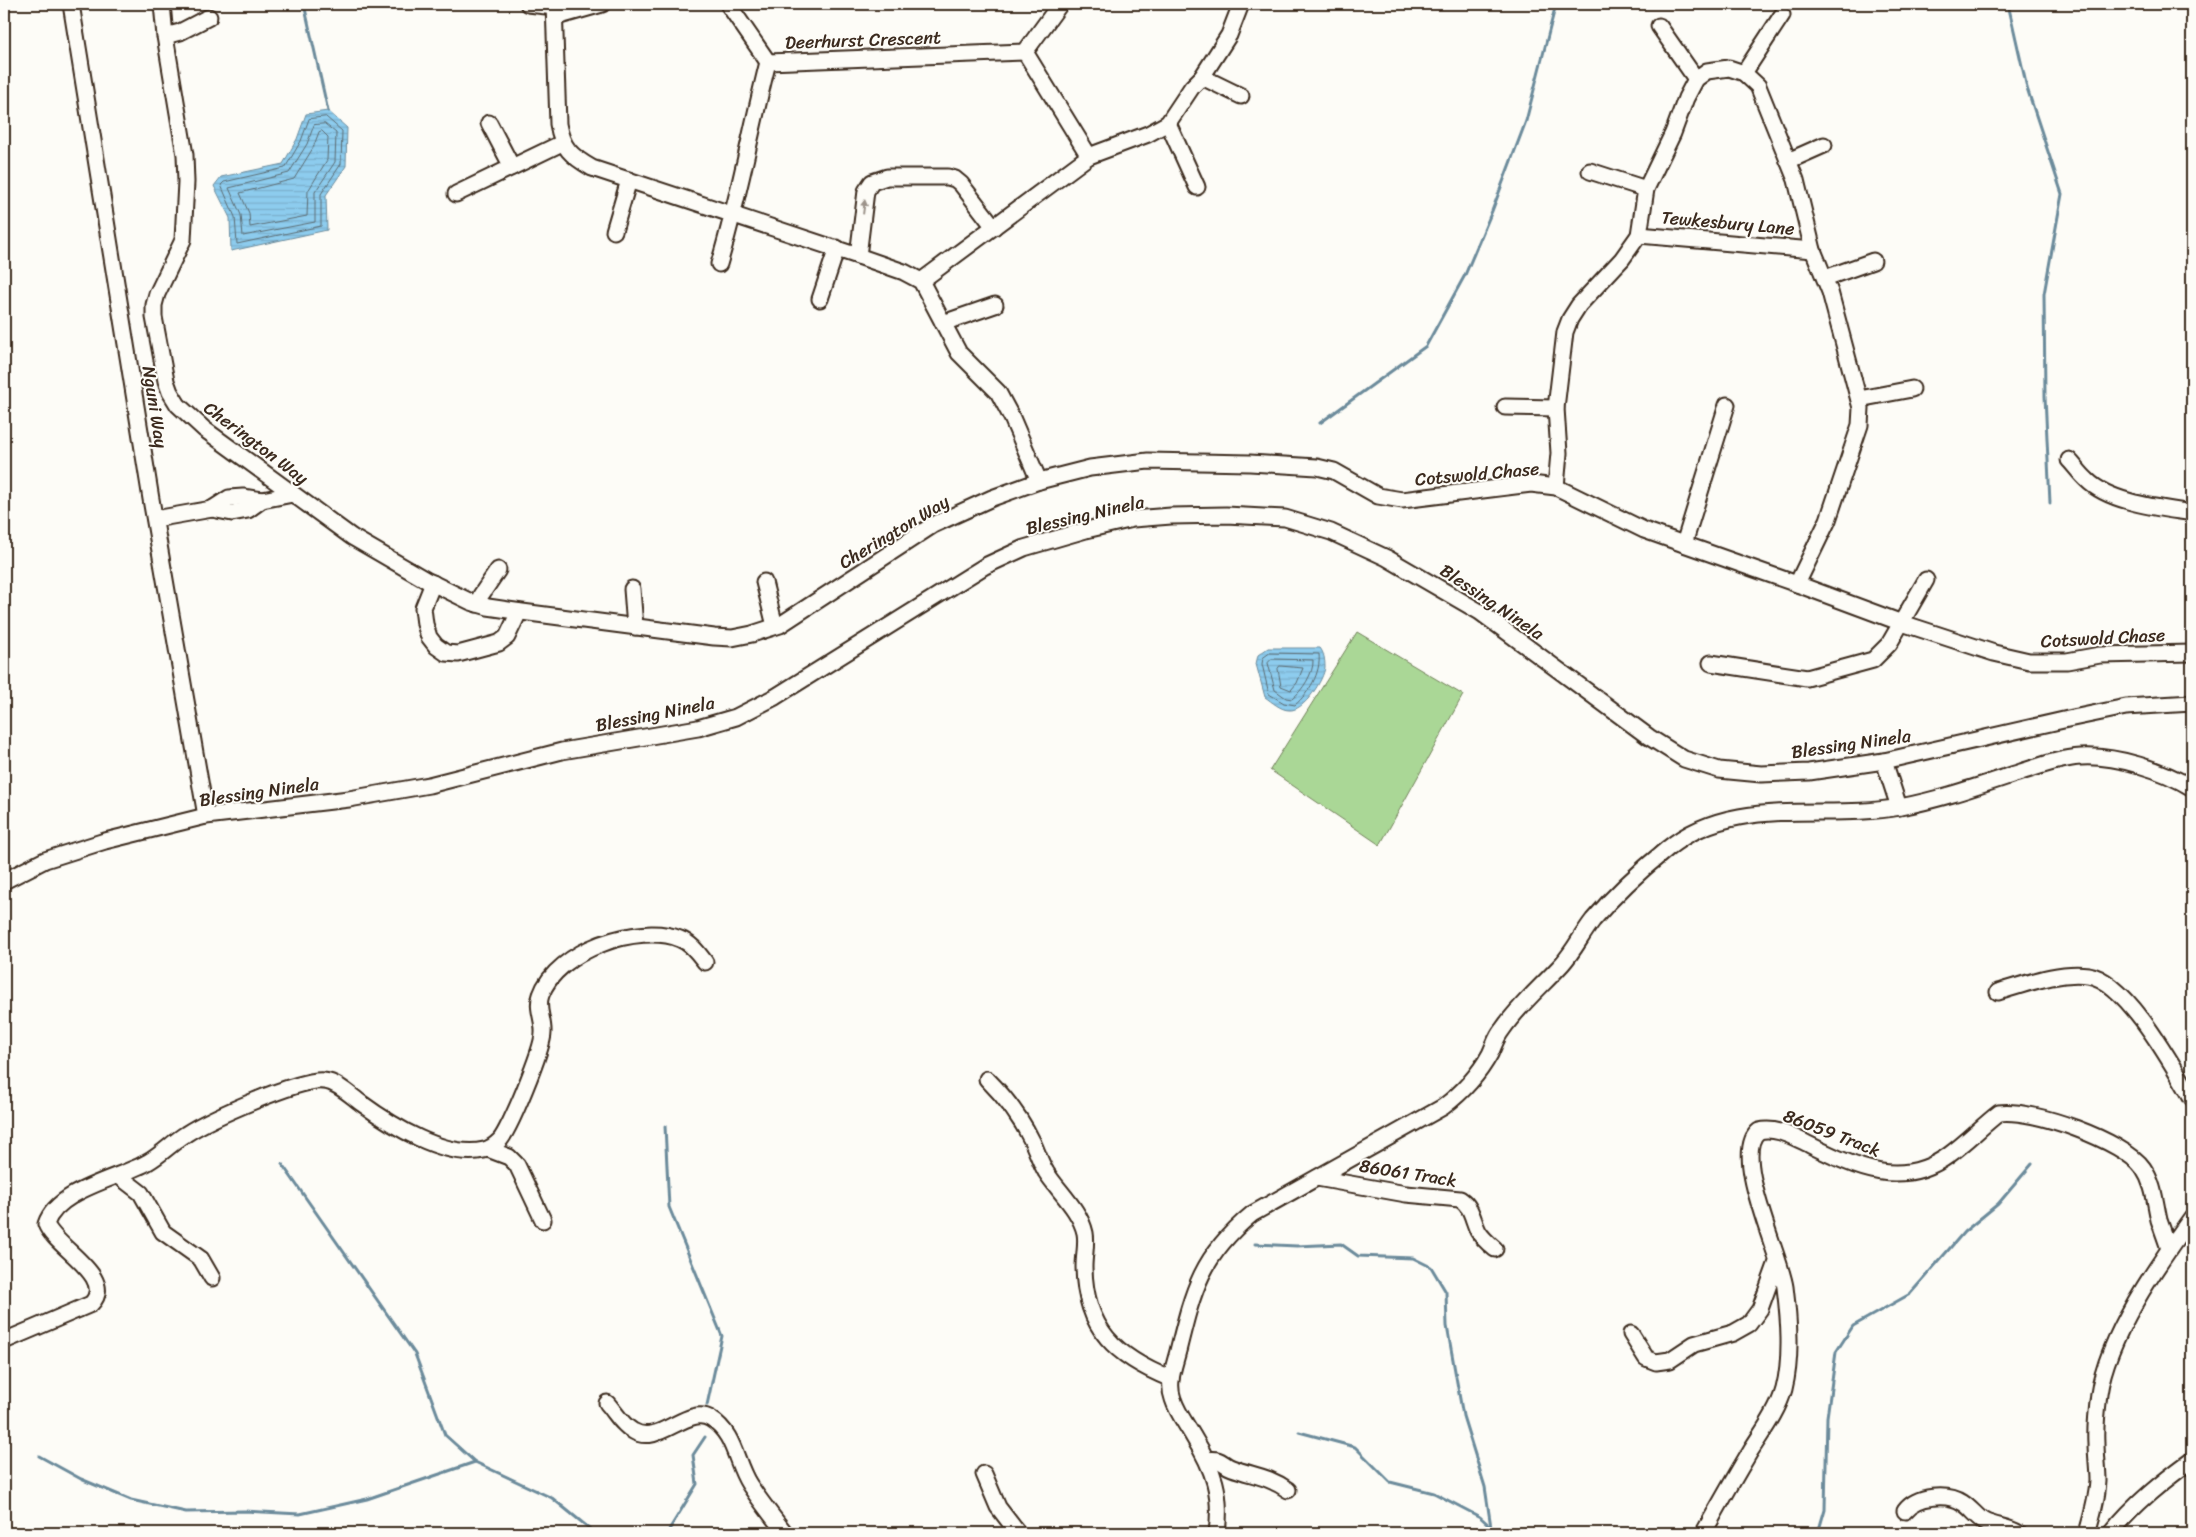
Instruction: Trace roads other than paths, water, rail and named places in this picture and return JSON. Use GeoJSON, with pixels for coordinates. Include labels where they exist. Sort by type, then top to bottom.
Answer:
{"type":"FeatureCollection","features":[{"type":"Feature","properties":{"kind":"street","name":"Nguni Way"},"geometry":{"type":"LineString","coordinates":[[71,4],[155,519],[206,816]]}},
{"type":"Feature","properties":{"kind":"street","name":"Cherington Way"},"geometry":{"type":"LineString","coordinates":[[162,4],[165,36],[184,146],[186,182],[183,240],[157,294],[154,305],[154,317],[166,381],[178,405],[204,430],[352,537],[433,583],[477,604],[519,612],[732,638],[775,626],[838,588],[891,551],[933,525],[992,498],[1038,481]]}},
{"type":"Feature","properties":{"kind":"street"},"geometry":{"type":"LineString","coordinates":[[528,4],[555,9],[602,4]]}},
{"type":"Feature","properties":{"kind":"street"},"geometry":{"type":"LineString","coordinates":[[728,4],[768,62]]}},
{"type":"Feature","properties":{"kind":"street"},"geometry":{"type":"LineString","coordinates":[[1060,4],[1024,52],[1089,156]]}},
{"type":"Feature","properties":{"kind":"street"},"geometry":{"type":"LineString","coordinates":[[921,281],[1089,156],[1148,134],[1168,123],[1192,87],[1202,77],[1229,35],[1241,4]]}},
{"type":"Feature","properties":{"kind":"street"},"geometry":{"type":"LineString","coordinates":[[555,9],[558,124],[562,143],[579,160],[592,168],[836,248],[904,272],[921,281],[959,353],[998,392],[1012,418],[1038,481]]}},
{"type":"Feature","properties":{"kind":"street"},"geometry":{"type":"LineString","coordinates":[[1744,73],[1782,15]]}},
{"type":"Feature","properties":{"kind":"street"},"geometry":{"type":"LineString","coordinates":[[165,36],[180,32],[209,17]]}},
{"type":"Feature","properties":{"kind":"street"},"geometry":{"type":"LineString","coordinates":[[1659,26],[1696,79]]}},
{"type":"Feature","properties":{"kind":"street","name":"Deerhurst Crescent"},"geometry":{"type":"LineString","coordinates":[[719,264],[734,213],[750,132],[768,62],[1024,52]]}},
{"type":"Feature","properties":{"kind":"street"},"geometry":{"type":"LineString","coordinates":[[1556,486],[1559,453],[1556,408],[1565,332],[1570,319],[1580,305],[1622,259],[1639,234],[1646,189],[1661,162],[1686,98],[1696,79],[1708,71],[1728,68],[1744,73],[1758,86],[1796,180],[1813,250],[1830,292],[1859,399],[1860,425],[1828,520],[1797,584]]}},
{"type":"Feature","properties":{"kind":"street"},"geometry":{"type":"LineString","coordinates":[[1202,77],[1241,96]]}},
{"type":"Feature","properties":{"kind":"street"},"geometry":{"type":"LineString","coordinates":[[489,122],[512,167]]}},
{"type":"Feature","properties":{"kind":"street"},"geometry":{"type":"LineString","coordinates":[[1168,123],[1197,186]]}},
{"type":"Feature","properties":{"kind":"street"},"geometry":{"type":"LineString","coordinates":[[456,194],[562,143]]}},
{"type":"Feature","properties":{"kind":"street"},"geometry":{"type":"LineString","coordinates":[[1788,161],[1824,145]]}},
{"type":"Feature","properties":{"kind":"street"},"geometry":{"type":"LineString","coordinates":[[1590,171],[1646,189]]}},
{"type":"Feature","properties":{"kind":"street"},"geometry":{"type":"LineString","coordinates":[[858,256],[866,191],[872,182],[886,177],[939,176],[955,179],[994,227]]}},
{"type":"Feature","properties":{"kind":"street"},"geometry":{"type":"LineString","coordinates":[[614,231],[629,180]]}},
{"type":"Feature","properties":{"kind":"street","name":"Tewkesbury Lane"},"geometry":{"type":"LineString","coordinates":[[1639,234],[1813,250]]}},
{"type":"Feature","properties":{"kind":"street"},"geometry":{"type":"LineString","coordinates":[[820,300],[836,248]]}},
{"type":"Feature","properties":{"kind":"street"},"geometry":{"type":"LineString","coordinates":[[1825,278],[1873,260]]}},
{"type":"Feature","properties":{"kind":"street"},"geometry":{"type":"LineString","coordinates":[[943,323],[995,305]]}},
{"type":"Feature","properties":{"kind":"street"},"geometry":{"type":"LineString","coordinates":[[1859,399],[1912,389]]}},
{"type":"Feature","properties":{"kind":"street"},"geometry":{"type":"LineString","coordinates":[[1684,544],[1727,405]]}},
{"type":"Feature","properties":{"kind":"street"},"geometry":{"type":"LineString","coordinates":[[1505,407],[1556,408]]}},
{"type":"Feature","properties":{"kind":"street"},"geometry":{"type":"LineString","coordinates":[[2069,460],[2087,481],[2112,496],[2158,508],[2192,513]]}},
{"type":"Feature","properties":{"kind":"street","name":"Cotswold Chase"},"geometry":{"type":"LineString","coordinates":[[1038,481],[1090,468],[1148,461],[1250,463],[1317,467],[1334,471],[1378,496],[1402,500],[1531,484],[1556,486],[1620,519],[1684,544],[1902,623],[1994,652],[2029,660],[2068,662],[2100,655],[2192,653]]}},
{"type":"Feature","properties":{"kind":"street"},"geometry":{"type":"LineString","coordinates":[[155,519],[212,509],[229,498],[243,497],[262,500],[293,494]]}},
{"type":"Feature","properties":{"kind":"street","name":"Blessing Ninela"},"geometry":{"type":"LineString","coordinates":[[4,881],[45,860],[96,843],[206,816],[349,799],[429,785],[562,751],[698,728],[736,717],[775,698],[977,571],[1024,548],[1133,519],[1226,515],[1285,518],[1330,532],[1387,558],[1480,612],[1649,737],[1684,759],[1719,770],[1761,774],[1809,772],[1884,761],[2126,707],[2192,703]]}},
{"type":"Feature","properties":{"kind":"street"},"geometry":{"type":"LineString","coordinates":[[477,604],[480,595],[498,570]]}},
{"type":"Feature","properties":{"kind":"street"},"geometry":{"type":"LineString","coordinates":[[1711,663],[1807,678],[1874,660],[1885,649],[1902,623],[1926,580]]}},
{"type":"Feature","properties":{"kind":"street"},"geometry":{"type":"LineString","coordinates":[[764,582],[775,626]]}},
{"type":"Feature","properties":{"kind":"street"},"geometry":{"type":"LineString","coordinates":[[433,583],[423,608],[424,624],[429,637],[436,646],[446,652],[458,654],[499,643],[507,637],[519,612]]}},
{"type":"Feature","properties":{"kind":"street"},"geometry":{"type":"LineString","coordinates":[[632,589],[635,626]]}},
{"type":"Feature","properties":{"kind":"street"},"geometry":{"type":"LineString","coordinates":[[1217,1533],[1220,1510],[1215,1483],[1207,1460],[1174,1401],[1171,1379],[1191,1297],[1202,1272],[1233,1230],[1252,1214],[1443,1107],[1461,1093],[1474,1080],[1500,1031],[1524,1002],[1563,964],[1591,923],[1613,897],[1668,848],[1688,834],[1707,825],[1738,818],[1786,811],[1851,812],[1898,807],[1951,796],[2055,762],[2082,757],[2120,761],[2146,767],[2176,778],[2192,788]]}},
{"type":"Feature","properties":{"kind":"street"},"geometry":{"type":"LineString","coordinates":[[1884,761],[1898,807]]}},
{"type":"Feature","properties":{"kind":"street"},"geometry":{"type":"LineString","coordinates":[[4,1340],[91,1304],[97,1294],[94,1275],[49,1231],[46,1224],[49,1214],[71,1195],[150,1162],[185,1134],[202,1125],[280,1090],[311,1081],[326,1081],[340,1088],[382,1118],[410,1134],[448,1148],[475,1152],[488,1149],[500,1141],[510,1124],[542,1047],[544,1031],[538,1005],[546,984],[562,967],[584,951],[616,938],[642,934],[667,935],[680,939],[689,944],[705,962]]}},
{"type":"Feature","properties":{"kind":"street"},"geometry":{"type":"LineString","coordinates":[[1998,992],[2073,974],[2090,975],[2103,980],[2121,994],[2139,1016],[2192,1098]]}},
{"type":"Feature","properties":{"kind":"street"},"geometry":{"type":"LineString","coordinates":[[987,1079],[1014,1111],[1031,1139],[1044,1169],[1081,1224],[1085,1239],[1084,1267],[1089,1306],[1100,1329],[1123,1354],[1136,1363],[1171,1379]]}},
{"type":"Feature","properties":{"kind":"street","name":"86059 Track"},"geometry":{"type":"LineString","coordinates":[[1704,1532],[1769,1421],[1783,1392],[1788,1371],[1787,1314],[1784,1284],[1758,1199],[1753,1173],[1752,1141],[1759,1131],[1777,1131],[1847,1163],[1868,1170],[1890,1174],[1914,1172],[1932,1165],[1948,1156],[1999,1113],[2009,1112],[2065,1124],[2104,1140],[2131,1157],[2143,1168],[2152,1187],[2159,1219],[2169,1249]]}},
{"type":"Feature","properties":{"kind":"street"},"geometry":{"type":"LineString","coordinates":[[488,1149],[509,1157],[517,1165],[542,1220]]}},
{"type":"Feature","properties":{"kind":"street"},"geometry":{"type":"LineString","coordinates":[[119,1176],[142,1193],[163,1232],[201,1259],[212,1278]]}},
{"type":"Feature","properties":{"kind":"street","name":"86061 Track"},"geometry":{"type":"LineString","coordinates":[[1317,1178],[1406,1194],[1460,1199],[1472,1211],[1479,1233],[1496,1249]]}},
{"type":"Feature","properties":{"kind":"street"},"geometry":{"type":"LineString","coordinates":[[2087,1533],[2095,1504],[2098,1480],[2096,1442],[2099,1394],[2104,1372],[2113,1347],[2145,1286],[2192,1217]]}},
{"type":"Feature","properties":{"kind":"street"},"geometry":{"type":"LineString","coordinates":[[1631,1334],[1646,1358],[1656,1362],[1670,1360],[1702,1341],[1733,1332],[1756,1317],[1777,1262]]}},
{"type":"Feature","properties":{"kind":"street"},"geometry":{"type":"LineString","coordinates":[[607,1403],[624,1424],[641,1435],[656,1433],[692,1417],[701,1415],[710,1418],[726,1433],[735,1449],[742,1471],[758,1497],[785,1533]]}},
{"type":"Feature","properties":{"kind":"street"},"geometry":{"type":"LineString","coordinates":[[1207,1460],[1217,1459],[1230,1468],[1261,1475],[1288,1490]]}},
{"type":"Feature","properties":{"kind":"street"},"geometry":{"type":"LineString","coordinates":[[2112,1533],[2143,1498],[2192,1460]]}},
{"type":"Feature","properties":{"kind":"street"},"geometry":{"type":"LineString","coordinates":[[1215,1483],[1228,1477],[1230,1468]]}},
{"type":"Feature","properties":{"kind":"street"},"geometry":{"type":"LineString","coordinates":[[984,1474],[998,1507],[1018,1533]]}},
{"type":"Feature","properties":{"kind":"street"},"geometry":{"type":"LineString","coordinates":[[1905,1511],[1909,1506],[1922,1500],[1952,1498],[1969,1507],[1984,1521],[2011,1528],[2018,1533]]}},
{"type":"Feature","properties":{"kind":"water"},"geometry":{"type":"Polygon","coordinates":[[[328,111],[347,128],[346,166],[326,195],[327,230],[231,251],[230,218],[214,186],[221,177],[283,164],[297,139],[306,114],[328,111]]]}},
{"type":"Feature","properties":{"kind":"water"},"geometry":{"type":"Polygon","coordinates":[[[1268,648],[1320,648],[1324,659],[1324,672],[1312,694],[1301,706],[1289,710],[1283,709],[1265,697],[1256,664],[1258,655],[1268,648]]]}},
{"type":"Feature","properties":{"kind":"waterway"},"geometry":{"type":"LineString","coordinates":[[304,4],[328,111]]}},
{"type":"Feature","properties":{"kind":"waterway"},"geometry":{"type":"LineString","coordinates":[[1320,423],[1426,346],[1465,275],[1492,211],[1526,121],[1556,4]]}},
{"type":"Feature","properties":{"kind":"waterway"},"geometry":{"type":"LineString","coordinates":[[2008,4],[2027,88],[2062,194],[2044,294],[2045,396],[2050,503]]}},
{"type":"Feature","properties":{"kind":"waterway"},"geometry":{"type":"LineString","coordinates":[[665,1126],[669,1207],[722,1336],[707,1405]]}},
{"type":"Feature","properties":{"kind":"waterway"},"geometry":{"type":"LineString","coordinates":[[282,1164],[415,1354],[445,1435],[475,1462],[552,1498],[595,1533]]}},
{"type":"Feature","properties":{"kind":"waterway"},"geometry":{"type":"LineString","coordinates":[[1818,1533],[1825,1509],[1827,1417],[1836,1352],[1853,1326],[1910,1294],[1964,1232],[1998,1204],[2032,1164]]}},
{"type":"Feature","properties":{"kind":"waterway"},"geometry":{"type":"LineString","coordinates":[[1255,1244],[1297,1246],[1341,1244],[1358,1256],[1413,1258],[1431,1267],[1446,1292],[1447,1326],[1463,1416],[1485,1487],[1491,1527]]}},
{"type":"Feature","properties":{"kind":"waterway"},"geometry":{"type":"LineString","coordinates":[[1299,1432],[1355,1447],[1390,1482],[1434,1493],[1480,1517],[1498,1533]]}},
{"type":"Feature","properties":{"kind":"waterway"},"geometry":{"type":"LineString","coordinates":[[667,1533],[697,1484],[693,1455],[705,1437]]}},
{"type":"Feature","properties":{"kind":"waterway"},"geometry":{"type":"LineString","coordinates":[[39,1456],[81,1479],[131,1500],[186,1512],[245,1511],[300,1514],[367,1499],[475,1462]]}}]}
